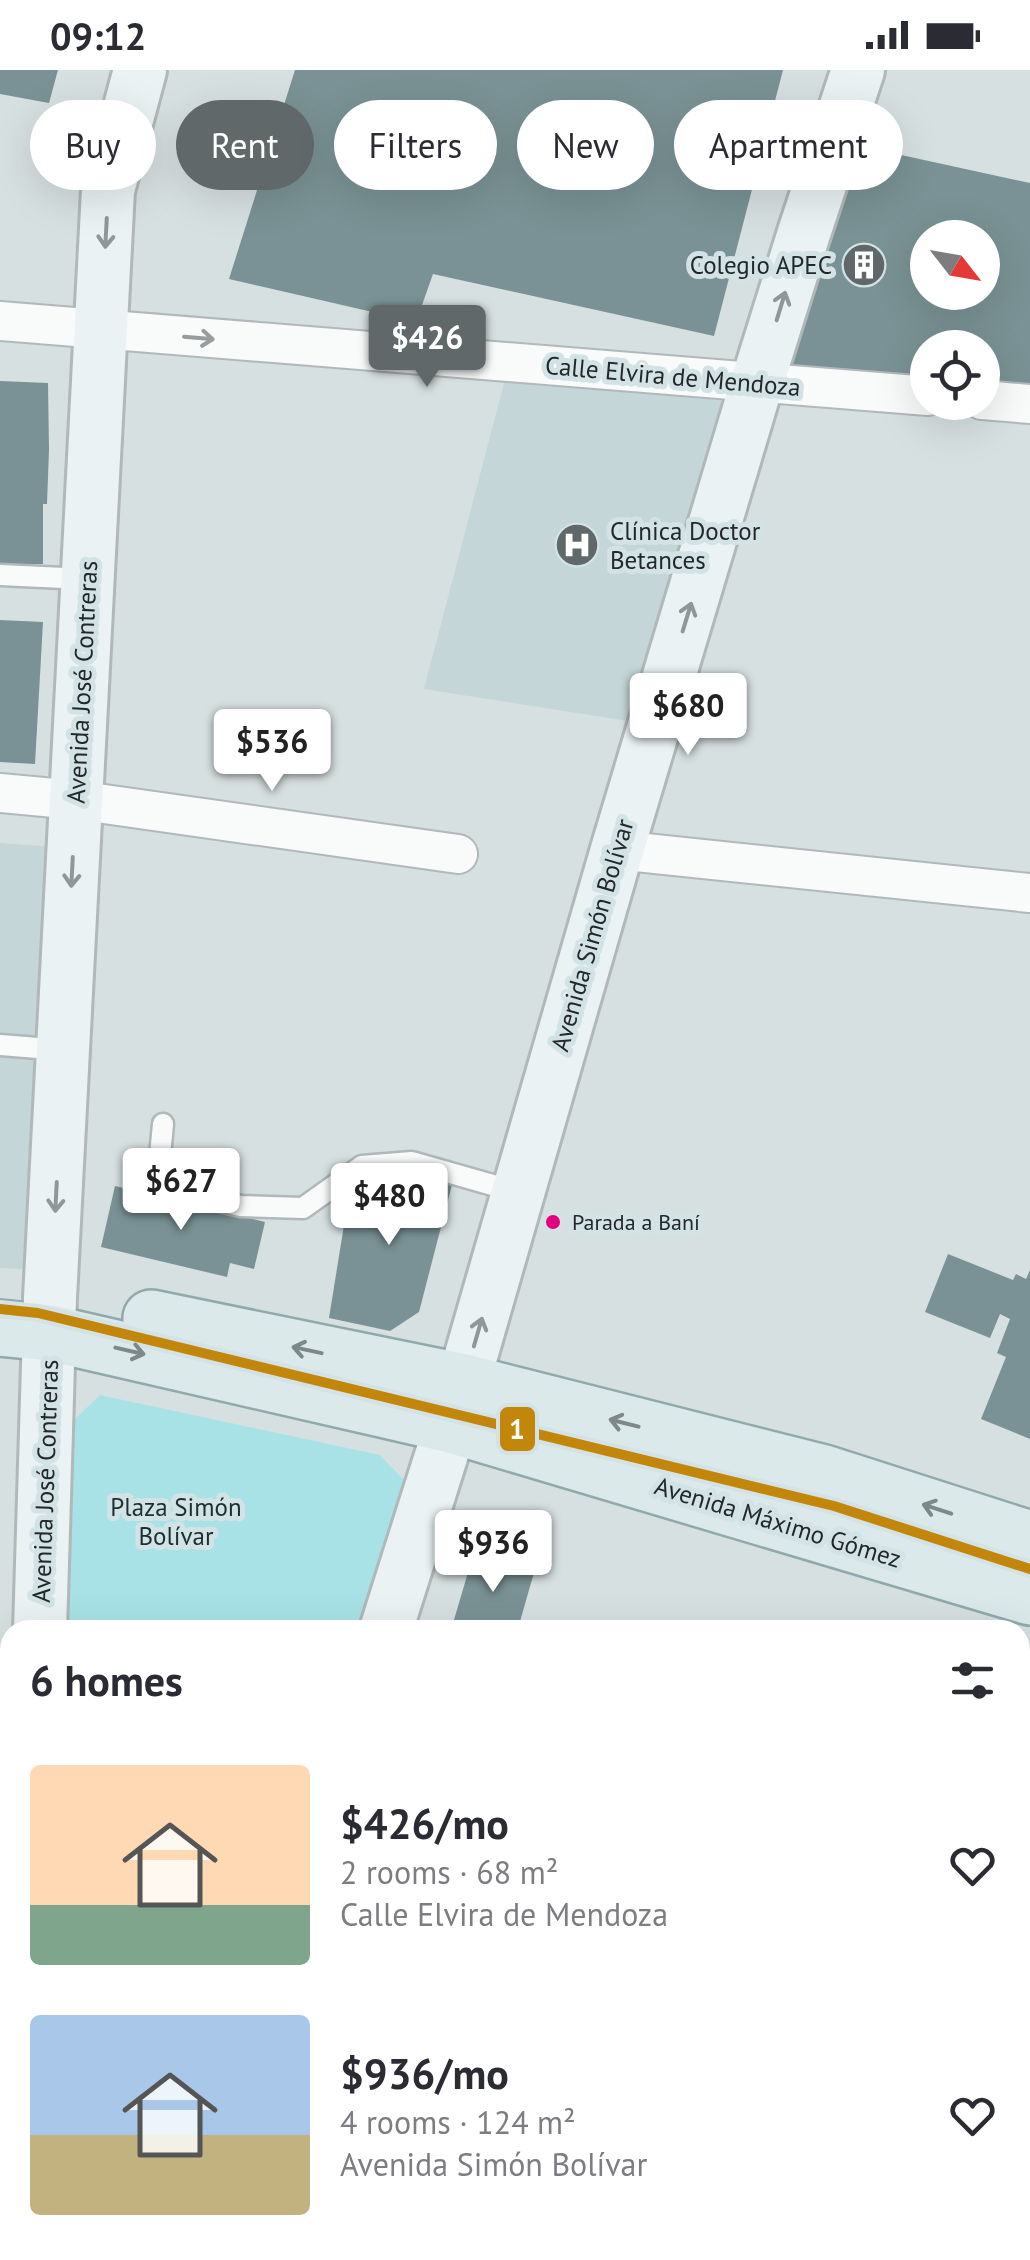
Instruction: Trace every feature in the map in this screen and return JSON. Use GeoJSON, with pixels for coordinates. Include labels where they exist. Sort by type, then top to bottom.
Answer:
{"type":"FeatureCollection","features":[{"type":"Feature","properties":{"kind":"main road","name":"Avenida José Contreras"},"geometry":{"type":"LineString","coordinates":[[40,1620],[25,1313],[63,1050],[108,190],[140,70]]}},
{"type":"Feature","properties":{"kind":"main road","name":"Avenida Simón Bolívar"},"geometry":{"type":"LineString","coordinates":[[389,1620],[457,1404],[757,383],[858,70]]}},
{"type":"Feature","properties":{"kind":"main road","name":"Avenida Máximo Gómez"},"geometry":{"type":"LineString","coordinates":[[25,1313],[457,1404],[824,1473],[1030,1539]]}},
{"type":"Feature","properties":{"kind":"main road","name":"Avenida Máximo Gómez"},"geometry":{"type":"LineString","coordinates":[[457,1404],[1030,1597]]}},
{"type":"Feature","properties":{"kind":"street","name":"Calle Elvira de Mendoza"},"geometry":{"type":"LineString","coordinates":[[0,322],[910,395]]}},
{"type":"Feature","properties":{"kind":"street"},"geometry":{"type":"LineString","coordinates":[[1000,402],[1030,404]]}},
{"type":"Feature","properties":{"kind":"street"},"geometry":{"type":"LineString","coordinates":[[0,793],[76,800],[458,854]]}},
{"type":"Feature","properties":{"kind":"street"},"geometry":{"type":"LineString","coordinates":[[617,850],[1030,893]]}},
{"type":"Feature","properties":{"kind":"lane"},"geometry":{"type":"LineString","coordinates":[[0,575],[87,580]]}},
{"type":"Feature","properties":{"kind":"lane"},"geometry":{"type":"LineString","coordinates":[[0,1045],[63,1050]]}},
{"type":"Feature","properties":{"kind":"lane"},"geometry":{"type":"LineString","coordinates":[[163,1124],[157,1187],[241,1206],[303,1208],[362,1166],[412,1162],[517,1192]]}},
{"type":"Feature","properties":{"kind":"shaded area","name":"Clínica Doctor Betances"},"geometry":{"type":"Polygon","coordinates":[[[505,379],[735,402],[641,723],[424,689],[505,379]]]}},
{"type":"Feature","properties":{"kind":"shaded area"},"geometry":{"type":"Polygon","coordinates":[[[0,843],[54,847],[24,1269],[0,1268],[0,843]]]}},
{"type":"Feature","properties":{"kind":"green space","name":"Plaza Simón Bolívar"},"geometry":{"type":"Polygon","coordinates":[[[100,1395],[380,1455],[404,1480],[362,1620],[63,1620],[72,1422],[100,1395]]]}},
{"type":"Feature","properties":{"kind":"building"},"geometry":{"type":"Polygon","coordinates":[[[0,70],[58,70],[50,100],[0,94],[0,70]]]}},
{"type":"Feature","properties":{"kind":"building"},"geometry":{"type":"Polygon","coordinates":[[[295,70],[783,70],[775,100],[674,100],[674,190],[752,190],[714,336],[433,274],[416,322],[229,279],[257,190],[314,190],[314,100],[286,100],[295,70]]]}},
{"type":"Feature","properties":{"kind":"building","name":"Colegio APEC"},"geometry":{"type":"Polygon","coordinates":[[[903,155],[1030,183],[1030,403],[1000,400],[1000,330],[910,330],[910,391],[766,379],[822,190],[903,190],[903,155]]]}},
{"type":"Feature","properties":{"kind":"building"},"geometry":{"type":"Polygon","coordinates":[[[0,381],[48,383],[43,564],[0,564],[0,381]]]}},
{"type":"Feature","properties":{"kind":"building"},"geometry":{"type":"Polygon","coordinates":[[[0,620],[43,622],[35,764],[0,762],[0,620]]]}},
{"type":"Feature","properties":{"kind":"building"},"geometry":{"type":"Polygon","coordinates":[[[386,1167],[428,1182],[431,1168],[454,1177],[419,1312],[390,1331],[329,1318],[349,1194],[386,1167]]]}},
{"type":"Feature","properties":{"kind":"building"},"geometry":{"type":"Polygon","coordinates":[[[115,1186],[265,1222],[254,1269],[230,1263],[227,1277],[101,1247],[115,1186]]]}},
{"type":"Feature","properties":{"kind":"building"},"geometry":{"type":"Polygon","coordinates":[[[948,1254],[1013,1280],[1016,1274],[1026,1279],[1030,1270],[1030,1439],[981,1419],[1006,1357],[997,1353],[1010,1319],[1000,1314],[990,1338],[925,1312],[948,1254]]]}},
{"type":"Feature","properties":{"kind":"building"},"geometry":{"type":"Polygon","coordinates":[[[474,1552],[535,1569],[520,1620],[454,1620],[474,1552]]]}},
{"type":"Feature","properties":{"kind":"transit line","name":"1"},"geometry":{"type":"LineString","coordinates":[[0,1309],[38,1313],[834,1506],[1030,1569]]}},
{"type":"Feature","properties":{"kind":"place","name":"Colegio APEC"},"geometry":{"type":"Point","coordinates":[864,265]}},
{"type":"Feature","properties":{"kind":"place","name":"Clínica Doctor Betances"},"geometry":{"type":"Point","coordinates":[577,545]}},
{"type":"Feature","properties":{"kind":"place","name":"Parada a Baní"},"geometry":{"type":"Point","coordinates":[553,1222]}}]}
